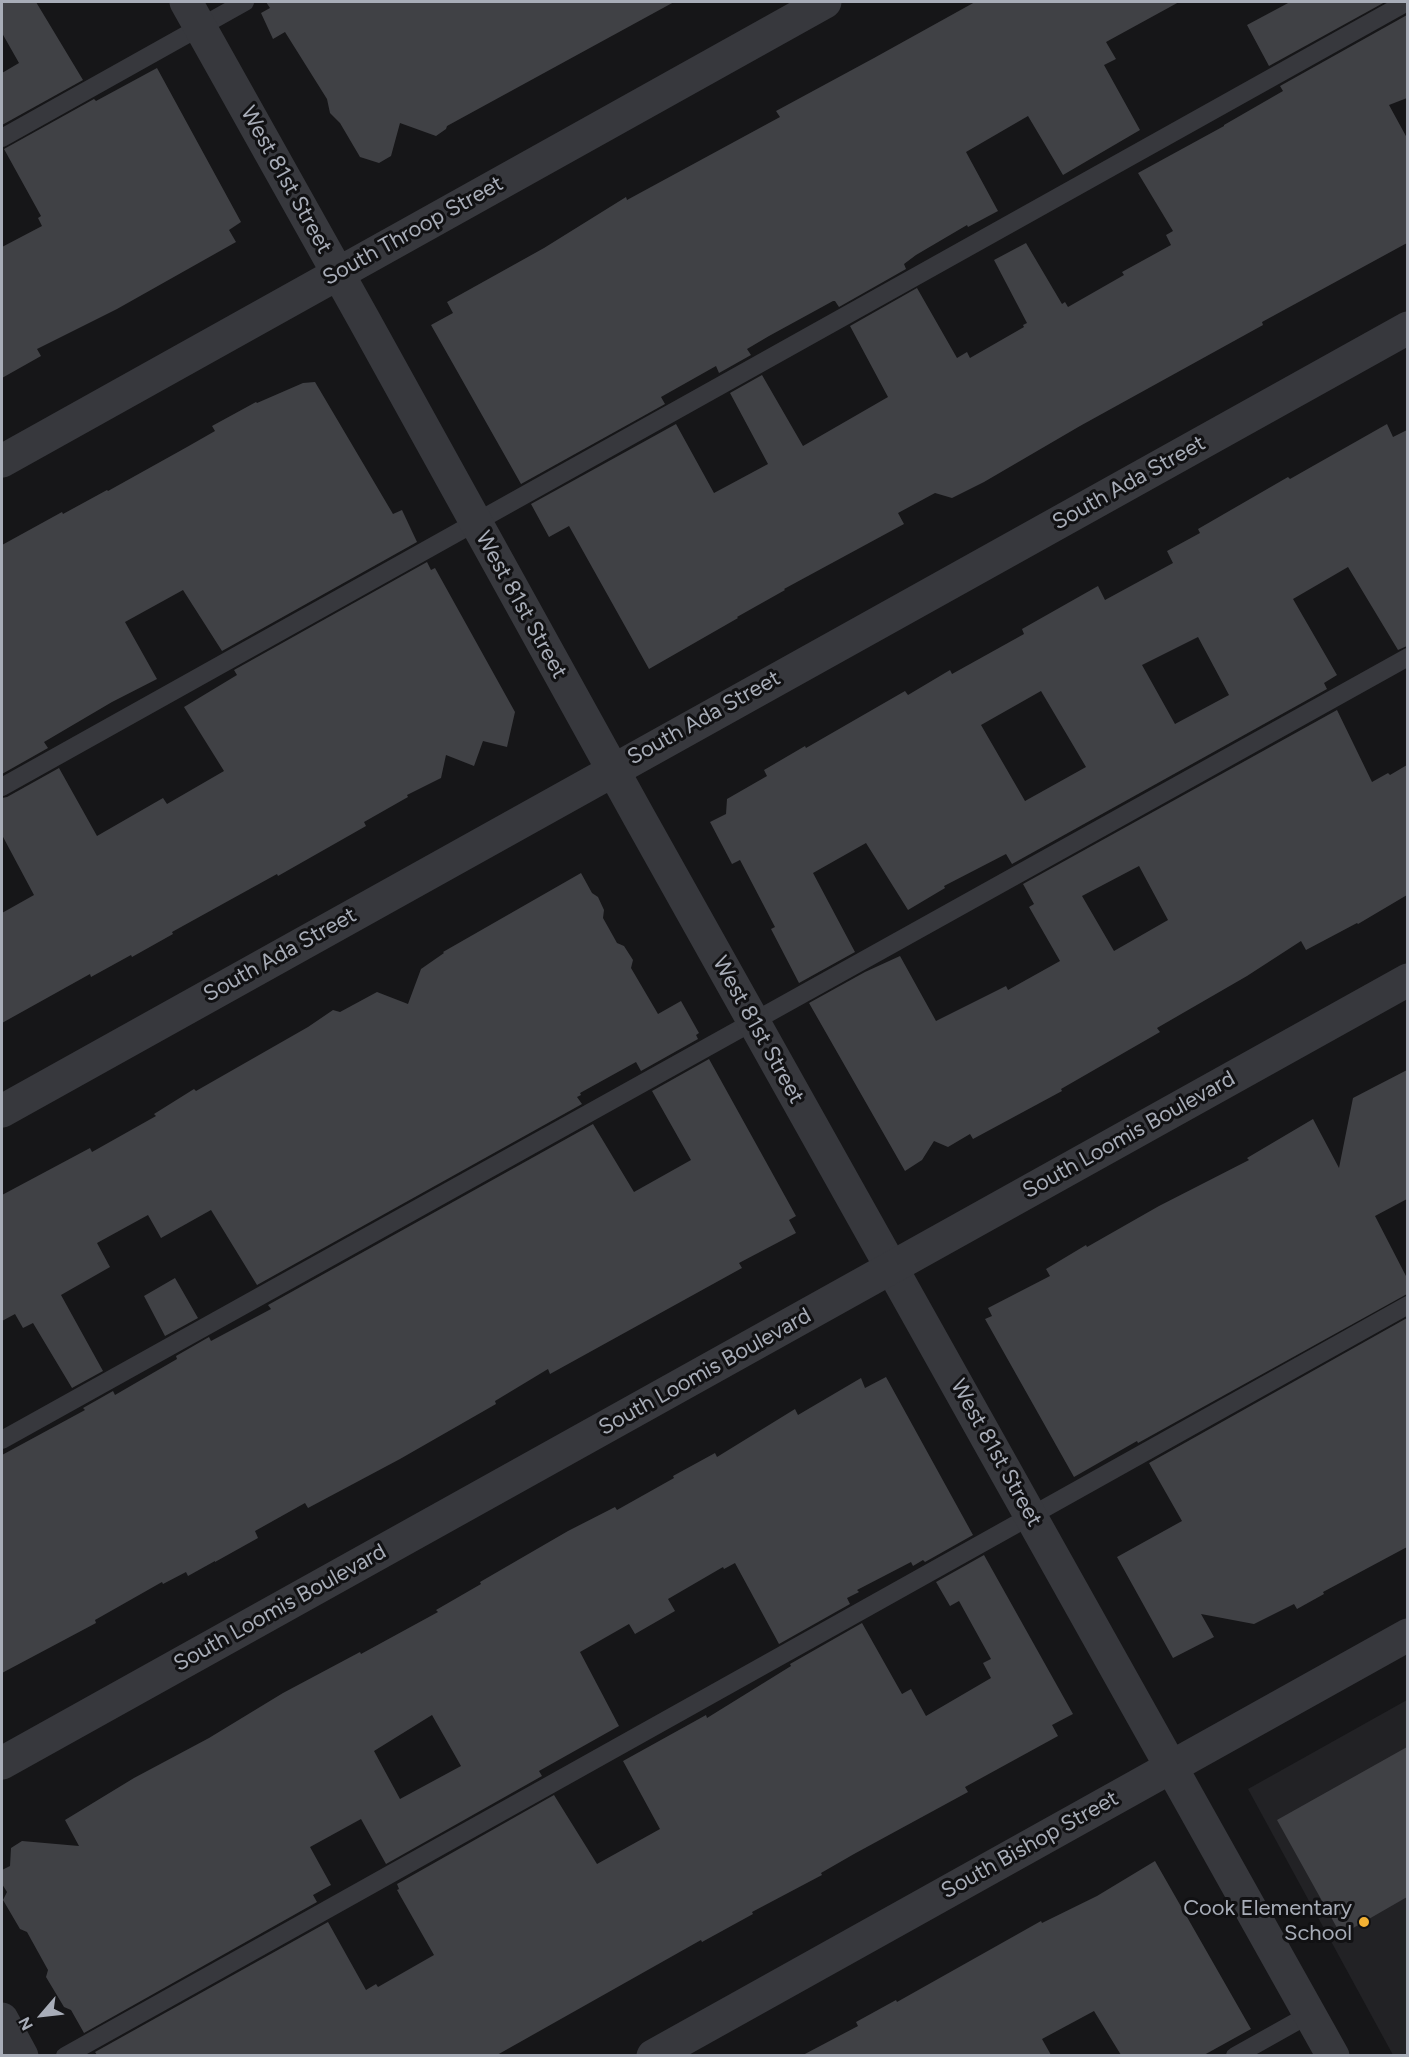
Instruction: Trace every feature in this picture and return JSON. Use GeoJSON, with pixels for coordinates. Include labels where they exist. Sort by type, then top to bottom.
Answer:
{"type":"FeatureCollection","features":[{"type":"Feature","properties":{"kind":"street","name":"South Throop Street"},"geometry":{"type":"LineString","coordinates":[[2,461],[825,2]]}},
{"type":"Feature","properties":{"kind":"street","name":"West 81st Street"},"geometry":{"type":"LineString","coordinates":[[193,14],[612,769],[1333,2055]]}},
{"type":"Feature","properties":{"kind":"street","name":"South Ada Street"},"geometry":{"type":"LineString","coordinates":[[2,1110],[1407,328]]}},
{"type":"Feature","properties":{"kind":"street","name":"South Loomis Boulevard"},"geometry":{"type":"LineString","coordinates":[[2,1763],[1407,980]]}},
{"type":"Feature","properties":{"kind":"street","name":"South Bishop Street"},"geometry":{"type":"LineString","coordinates":[[653,2055],[1407,1635]]}},
{"type":"Feature","properties":{"kind":"street"},"geometry":{"type":"LineString","coordinates":[[2,2019],[22,2055]]}},
{"type":"Feature","properties":{"kind":"lane"},"geometry":{"type":"LineString","coordinates":[[2,138],[193,14],[245,2]]}},
{"type":"Feature","properties":{"kind":"lane"},"geometry":{"type":"LineString","coordinates":[[2,787],[1407,2]]}},
{"type":"Feature","properties":{"kind":"lane"},"geometry":{"type":"LineString","coordinates":[[2,1440],[754,1023],[1407,657]]}},
{"type":"Feature","properties":{"kind":"lane"},"geometry":{"type":"LineString","coordinates":[[66,2055],[1407,1305]]}},
{"type":"Feature","properties":{"kind":"lane"},"geometry":{"type":"LineString","coordinates":[[1235,2055],[1310,2014]]}},
{"type":"Feature","properties":{"kind":"shaded area","name":"Cook Elementary School"},"geometry":{"type":"Polygon","coordinates":[[[1407,1700],[1407,2055],[1393,2055],[1248,1789],[1407,1700]]]}},
{"type":"Feature","properties":{"kind":"building"},"geometry":{"type":"Polygon","coordinates":[[[2,2],[36,2],[83,80],[2,125],[2,73],[19,63],[2,33],[2,2]]]}},
{"type":"Feature","properties":{"kind":"building"},"geometry":{"type":"Polygon","coordinates":[[[266,2],[674,2],[447,126],[436,136],[400,123],[391,156],[379,163],[360,157],[340,123],[330,113],[327,99],[285,32],[273,39],[261,13],[270,8],[266,2]]]}},
{"type":"Feature","properties":{"kind":"building"},"geometry":{"type":"Polygon","coordinates":[[[975,2],[1179,2],[1106,42],[1116,59],[1104,65],[1140,130],[1063,175],[1028,116],[966,152],[998,211],[968,227],[967,225],[916,255],[904,264],[906,269],[839,307],[833,301],[747,349],[751,355],[719,373],[716,366],[661,397],[665,404],[521,484],[431,325],[453,313],[447,302],[544,248],[626,197],[627,200],[780,117],[776,111],[975,2]]]}},
{"type":"Feature","properties":{"kind":"building"},"geometry":{"type":"Polygon","coordinates":[[[1290,2],[1385,2],[1269,66],[1247,25],[1290,2]]]}},
{"type":"Feature","properties":{"kind":"building"},"geometry":{"type":"Polygon","coordinates":[[[1407,15],[1407,98],[1389,105],[1407,138],[1407,243],[1262,322],[1263,325],[984,482],[952,498],[935,493],[898,513],[904,524],[784,589],[649,669],[569,526],[549,537],[531,504],[676,424],[714,493],[768,464],[730,393],[762,375],[803,446],[888,397],[850,326],[917,288],[957,358],[967,352],[970,358],[1024,327],[1023,325],[1027,323],[994,260],[1026,243],[1062,304],[1065,302],[1068,307],[1124,275],[1122,272],[1171,245],[1166,235],[1173,231],[1138,173],[1283,91],[1280,86],[1407,15]]]}},
{"type":"Feature","properties":{"kind":"building"},"geometry":{"type":"Polygon","coordinates":[[[157,68],[241,222],[229,230],[236,242],[117,309],[37,349],[41,356],[2,378],[2,247],[42,226],[38,218],[41,216],[4,149],[94,99],[96,101],[157,68]]]}},
{"type":"Feature","properties":{"kind":"building"},"geometry":{"type":"Polygon","coordinates":[[[315,382],[393,514],[402,510],[417,542],[222,651],[183,590],[125,622],[157,679],[112,702],[44,742],[48,748],[2,774],[2,545],[62,512],[63,514],[108,491],[187,447],[215,431],[212,426],[256,402],[303,383],[315,382]]]}},
{"type":"Feature","properties":{"kind":"building"},"geometry":{"type":"Polygon","coordinates":[[[1387,424],[1393,437],[1407,430],[1407,646],[1398,650],[1348,567],[1293,599],[1337,675],[1324,683],[1327,689],[1012,864],[1006,854],[944,886],[945,888],[908,910],[866,843],[813,873],[855,952],[799,983],[771,929],[775,927],[740,860],[732,864],[710,822],[726,814],[727,799],[767,776],[764,770],[805,746],[806,748],[905,691],[908,695],[950,670],[952,674],[1024,634],[1022,629],[1098,586],[1105,600],[1173,563],[1167,551],[1200,533],[1198,529],[1288,477],[1290,479],[1387,424]],[[1198,637],[1142,665],[1175,724],[1229,695],[1198,637]],[[1041,691],[981,725],[1025,801],[1086,767],[1041,691]]]}},
{"type":"Feature","properties":{"kind":"building"},"geometry":{"type":"Polygon","coordinates":[[[427,562],[431,570],[435,568],[515,712],[507,747],[483,741],[474,766],[446,755],[441,778],[407,795],[408,797],[364,822],[366,826],[172,932],[173,934],[132,957],[131,955],[91,977],[90,974],[2,1023],[2,913],[34,895],[2,835],[2,798],[59,768],[97,836],[163,798],[167,804],[224,771],[184,707],[237,675],[234,670],[427,562]]]}},
{"type":"Feature","properties":{"kind":"building"},"geometry":{"type":"Polygon","coordinates":[[[1337,710],[1372,782],[1407,765],[1407,895],[1358,924],[1306,950],[1301,941],[1247,976],[1157,1028],[1160,1032],[1061,1089],[1062,1091],[973,1139],[970,1134],[948,1147],[934,1141],[922,1160],[905,1171],[809,1003],[865,972],[900,956],[936,1021],[1006,986],[1008,990],[1060,961],[1029,907],[1034,904],[1023,884],[1337,710]],[[1139,866],[1082,896],[1114,951],[1168,920],[1139,866]]]}},
{"type":"Feature","properties":{"kind":"building"},"geometry":{"type":"Polygon","coordinates":[[[581,873],[592,893],[598,897],[604,910],[603,918],[617,943],[624,946],[633,960],[631,968],[658,1014],[681,1001],[699,1033],[696,1035],[698,1039],[641,1071],[636,1062],[580,1093],[581,1095],[577,1097],[582,1104],[257,1285],[211,1210],[161,1238],[148,1215],[97,1243],[110,1267],[61,1295],[103,1371],[72,1388],[33,1323],[23,1328],[15,1314],[2,1321],[2,1195],[90,1148],[92,1152],[156,1116],[154,1114],[194,1089],[196,1091],[308,1027],[333,1010],[340,1012],[377,992],[408,1004],[421,969],[443,952],[581,873]]]}},
{"type":"Feature","properties":{"kind":"building"},"geometry":{"type":"Polygon","coordinates":[[[709,1059],[796,1216],[789,1220],[796,1233],[739,1263],[742,1268],[550,1374],[548,1369],[495,1401],[496,1404],[400,1459],[308,1508],[305,1503],[255,1531],[258,1538],[215,1562],[188,1576],[186,1572],[163,1584],[162,1582],[95,1620],[96,1623],[2,1673],[2,1455],[85,1410],[83,1408],[113,1391],[115,1395],[177,1359],[176,1356],[209,1337],[211,1341],[271,1309],[268,1305],[593,1124],[634,1192],[691,1160],[652,1091],[709,1059]]]}},
{"type":"Feature","properties":{"kind":"building"},"geometry":{"type":"Polygon","coordinates":[[[1407,1070],[1407,1199],[1375,1216],[1407,1278],[1407,1294],[1074,1477],[985,1319],[992,1316],[988,1308],[1050,1276],[1046,1269],[1086,1245],[1087,1247],[1159,1206],[1249,1160],[1247,1158],[1313,1119],[1339,1168],[1353,1098],[1407,1070]]]}},
{"type":"Feature","properties":{"kind":"building"},"geometry":{"type":"Polygon","coordinates":[[[175,1278],[198,1318],[165,1336],[144,1296],[175,1278]]]}},
{"type":"Feature","properties":{"kind":"building"},"geometry":{"type":"Polygon","coordinates":[[[1407,1318],[1407,1547],[1323,1592],[1324,1594],[1297,1609],[1294,1604],[1254,1624],[1201,1614],[1214,1637],[1173,1658],[1117,1557],[1182,1521],[1149,1463],[1407,1318]]]}},
{"type":"Feature","properties":{"kind":"building"},"geometry":{"type":"Polygon","coordinates":[[[886,1377],[973,1535],[925,1562],[923,1560],[913,1566],[911,1562],[857,1590],[859,1592],[847,1598],[850,1604],[779,1644],[735,1563],[724,1569],[723,1567],[668,1599],[675,1611],[635,1634],[629,1624],[580,1652],[619,1726],[539,1771],[542,1776],[386,1864],[361,1819],[310,1847],[331,1885],[313,1895],[317,1902],[84,2033],[71,2010],[64,2007],[46,1977],[48,1970],[27,1932],[20,1929],[3,1900],[7,1892],[2,1884],[2,1870],[10,1866],[11,1848],[22,1841],[79,1846],[65,1820],[134,1778],[209,1738],[283,1693],[438,1612],[436,1610],[481,1584],[480,1582],[568,1531],[615,1507],[617,1510],[715,1453],[717,1457],[795,1409],[798,1415],[861,1378],[865,1388],[886,1377]],[[432,1715],[374,1751],[400,1799],[461,1766],[432,1715]]]}},
{"type":"Feature","properties":{"kind":"building"},"geometry":{"type":"Polygon","coordinates":[[[984,1555],[1073,1714],[1052,1725],[1058,1736],[965,1787],[968,1792],[854,1854],[821,1873],[822,1875],[752,1912],[753,1914],[702,1942],[701,1940],[497,2055],[97,2055],[95,2052],[328,1922],[366,1990],[376,1984],[378,1987],[434,1955],[397,1890],[399,1889],[397,1884],[554,1795],[597,1864],[660,1829],[623,1761],[706,1715],[707,1718],[791,1666],[790,1664],[862,1623],[902,1694],[911,1689],[926,1716],[991,1678],[983,1663],[991,1659],[959,1601],[950,1606],[936,1582],[984,1555]]]}},
{"type":"Feature","properties":{"kind":"building"},"geometry":{"type":"Polygon","coordinates":[[[1407,1747],[1407,1897],[1341,1935],[1277,1820],[1407,1747]]]}},
{"type":"Feature","properties":{"kind":"building"},"geometry":{"type":"Polygon","coordinates":[[[1155,1861],[1251,2029],[1204,2055],[1121,2055],[1094,2011],[1042,2039],[1051,2055],[803,2055],[858,2026],[856,2022],[896,2000],[897,2002],[1041,1921],[1042,1923],[1097,1896],[1155,1861]]]}},
{"type":"Feature","properties":{"kind":"place","name":"Cook Elementary School"},"geometry":{"type":"Point","coordinates":[1364,1922]}}]}
